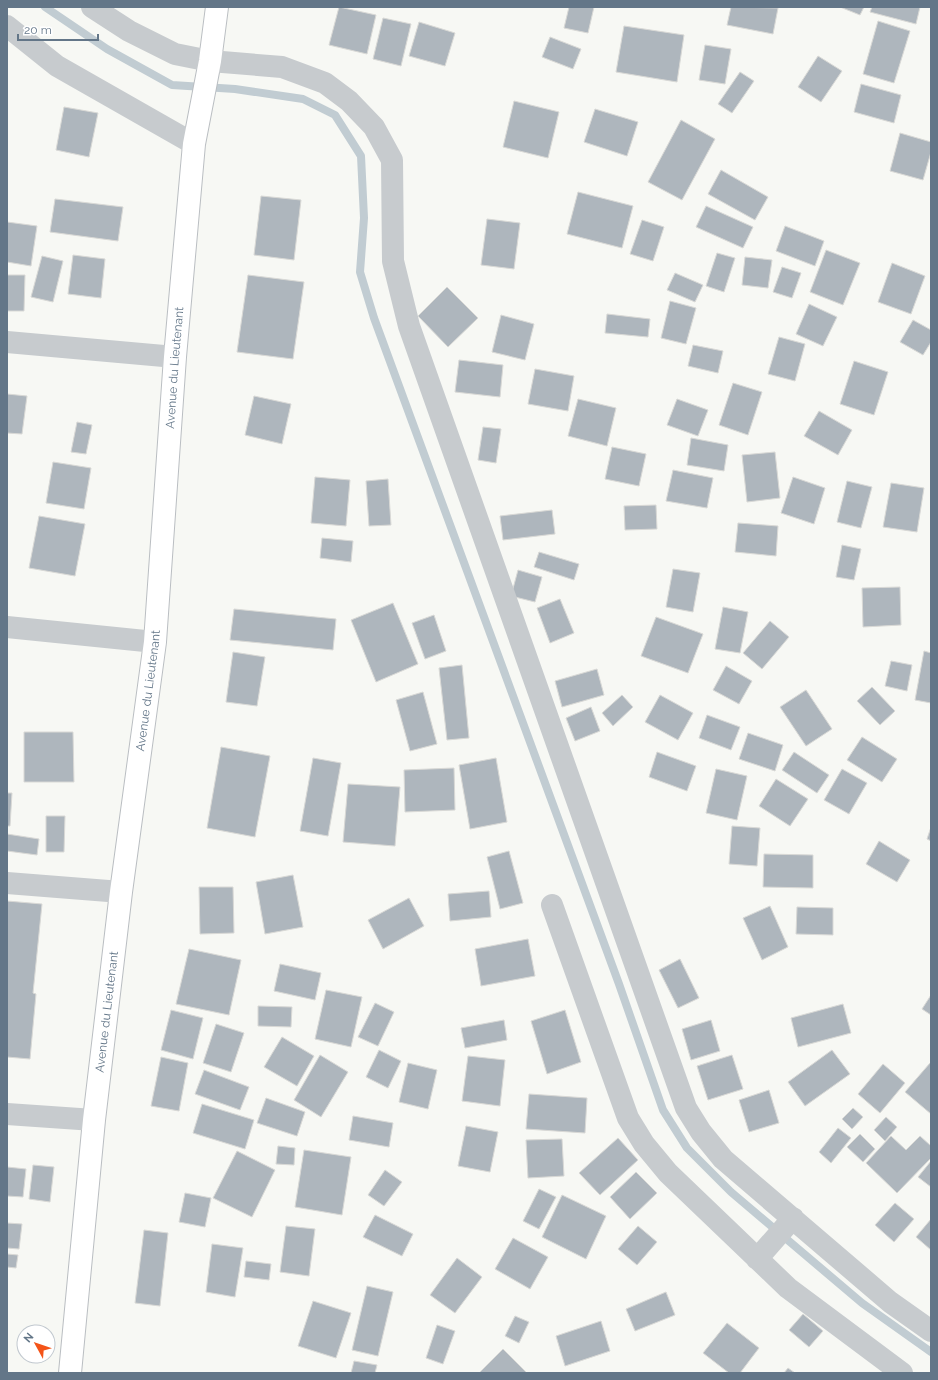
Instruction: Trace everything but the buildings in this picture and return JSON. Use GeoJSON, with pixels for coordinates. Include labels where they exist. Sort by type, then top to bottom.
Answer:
{"type":"FeatureCollection","features":[{"type":"Feature","properties":{"kind":"main road","name":"Avenue du Lieutenant"},"geometry":{"type":"LineString","coordinates":[[70,1373],[94,1120],[121,892],[155,642],[175,357],[196,135],[210,61],[217,7]]}},
{"type":"Feature","properties":{"kind":"street"},"geometry":{"type":"LineString","coordinates":[[92,7],[129,31],[175,54],[210,61],[282,67],[325,83],[349,101],[374,127],[392,160],[393,260],[409,326],[686,1108],[701,1132],[723,1159],[890,1302],[931,1331]]}},
{"type":"Feature","properties":{"kind":"street"},"geometry":{"type":"LineString","coordinates":[[7,26],[57,66],[196,135]]}},
{"type":"Feature","properties":{"kind":"street"},"geometry":{"type":"LineString","coordinates":[[7,342],[175,357]]}},
{"type":"Feature","properties":{"kind":"street"},"geometry":{"type":"LineString","coordinates":[[7,627],[155,642]]}},
{"type":"Feature","properties":{"kind":"street"},"geometry":{"type":"LineString","coordinates":[[7,883],[121,892]]}},
{"type":"Feature","properties":{"kind":"street"},"geometry":{"type":"LineString","coordinates":[[552,905],[628,1118],[644,1144],[668,1173],[803,1301],[902,1373]]}},
{"type":"Feature","properties":{"kind":"street"},"geometry":{"type":"LineString","coordinates":[[7,1114],[94,1120]]}},
{"type":"Feature","properties":{"kind":"street"},"geometry":{"type":"LineString","coordinates":[[757,1258],[793,1218]]}},
{"type":"Feature","properties":{"kind":"waterway"},"geometry":{"type":"LineString","coordinates":[[45,7],[107,49],[172,85],[235,89],[303,99],[335,115],[361,156],[364,218],[360,272],[374,318],[619,984],[663,1110],[687,1148],[731,1192],[862,1303],[931,1352]]}}]}
